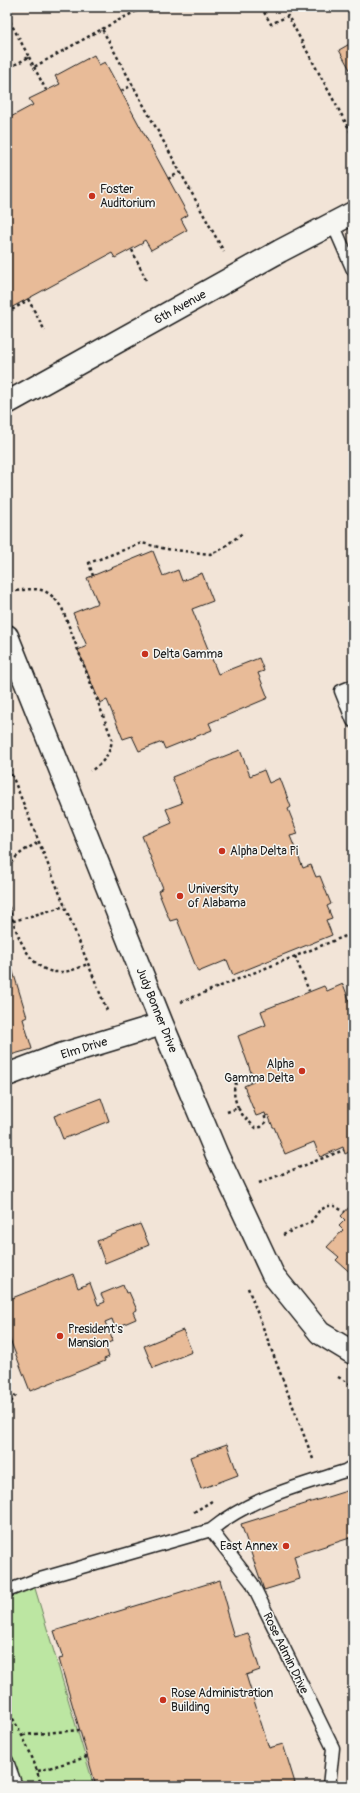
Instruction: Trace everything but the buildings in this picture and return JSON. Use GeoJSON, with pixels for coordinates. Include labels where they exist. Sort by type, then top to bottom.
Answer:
{"type":"FeatureCollection","features":[{"type":"Feature","properties":{"kind":"street","name":"6th Avenue"},"geometry":{"type":"LineString","coordinates":[[7,403],[280,251],[353,213]]}},
{"type":"Feature","properties":{"kind":"street","name":"Judy Bonner Drive"},"geometry":{"type":"LineString","coordinates":[[7,636],[162,1024],[217,1155],[273,1275],[320,1333],[353,1353]]}},
{"type":"Feature","properties":{"kind":"street","name":"Elm Drive"},"geometry":{"type":"LineString","coordinates":[[7,1075],[60,1055],[162,1024]]}},
{"type":"Feature","properties":{"kind":"lane"},"geometry":{"type":"LineString","coordinates":[[333,224],[353,270]]}},
{"type":"Feature","properties":{"kind":"lane"},"geometry":{"type":"LineString","coordinates":[[353,686],[341,691],[353,721]]}},
{"type":"Feature","properties":{"kind":"lane"},"geometry":{"type":"LineString","coordinates":[[7,1591],[33,1581],[211,1530],[223,1520],[245,1507],[274,1494],[345,1471],[353,1466]]}},
{"type":"Feature","properties":{"kind":"lane","name":"Rose Admin Drive"},"geometry":{"type":"LineString","coordinates":[[211,1530],[252,1583],[333,1748],[329,1786]]}},
{"type":"Feature","properties":{"kind":"lane"},"geometry":{"type":"LineString","coordinates":[[7,1762],[16,1786]]}},
{"type":"Feature","properties":{"kind":"path"},"geometry":{"type":"LineString","coordinates":[[34,66],[144,7]]}},
{"type":"Feature","properties":{"kind":"path"},"geometry":{"type":"LineString","coordinates":[[263,8],[271,24],[288,16],[353,136]]}},
{"type":"Feature","properties":{"kind":"path"},"geometry":{"type":"LineString","coordinates":[[7,16],[46,90]]}},
{"type":"Feature","properties":{"kind":"path"},"geometry":{"type":"LineString","coordinates":[[102,29],[224,253]]}},
{"type":"Feature","properties":{"kind":"path"},"geometry":{"type":"LineString","coordinates":[[7,69],[29,57]]}},
{"type":"Feature","properties":{"kind":"path"},"geometry":{"type":"LineString","coordinates":[[120,91],[133,85]]}},
{"type":"Feature","properties":{"kind":"path"},"geometry":{"type":"LineString","coordinates":[[168,179],[180,172]]}},
{"type":"Feature","properties":{"kind":"path"},"geometry":{"type":"LineString","coordinates":[[132,250],[146,280]]}},
{"type":"Feature","properties":{"kind":"path"},"geometry":{"type":"LineString","coordinates":[[7,313],[28,300],[45,331]]}},
{"type":"Feature","properties":{"kind":"path"},"geometry":{"type":"LineString","coordinates":[[93,576],[89,563],[142,543],[166,549],[210,554],[220,550],[244,532]]}},
{"type":"Feature","properties":{"kind":"path"},"geometry":{"type":"LineString","coordinates":[[16,591],[43,589],[54,597],[62,608],[112,739],[111,748],[106,757],[99,766],[89,772]]}},
{"type":"Feature","properties":{"kind":"path"},"geometry":{"type":"LineString","coordinates":[[7,763],[110,1017]]}},
{"type":"Feature","properties":{"kind":"path"},"geometry":{"type":"LineString","coordinates":[[7,774],[11,773]]}},
{"type":"Feature","properties":{"kind":"path"},"geometry":{"type":"LineString","coordinates":[[7,874],[9,867],[16,856],[39,842]]}},
{"type":"Feature","properties":{"kind":"path"},"geometry":{"type":"LineString","coordinates":[[7,901],[13,921],[28,955],[38,965],[60,973],[88,964]]}},
{"type":"Feature","properties":{"kind":"path"},"geometry":{"type":"LineString","coordinates":[[7,923],[65,906]]}},
{"type":"Feature","properties":{"kind":"path"},"geometry":{"type":"LineString","coordinates":[[181,1002],[353,933]]}},
{"type":"Feature","properties":{"kind":"path"},"geometry":{"type":"LineString","coordinates":[[295,956],[310,991]]}},
{"type":"Feature","properties":{"kind":"path"},"geometry":{"type":"LineString","coordinates":[[252,1083],[247,1077],[241,1078],[236,1082],[234,1088],[234,1098],[244,1117],[256,1128],[261,1127],[266,1122],[264,1113]]}},
{"type":"Feature","properties":{"kind":"path"},"geometry":{"type":"LineString","coordinates":[[225,1112],[238,1108]]}},
{"type":"Feature","properties":{"kind":"path"},"geometry":{"type":"LineString","coordinates":[[254,1184],[344,1150]]}},
{"type":"Feature","properties":{"kind":"path"},"geometry":{"type":"LineString","coordinates":[[277,1238],[311,1222],[319,1211],[327,1206],[340,1208],[345,1212]]}},
{"type":"Feature","properties":{"kind":"path"},"geometry":{"type":"LineString","coordinates":[[247,1284],[315,1465]]}},
{"type":"Feature","properties":{"kind":"path"},"geometry":{"type":"LineString","coordinates":[[7,1407],[17,1394]]}},
{"type":"Feature","properties":{"kind":"path"},"geometry":{"type":"LineString","coordinates":[[190,1514],[217,1497]]}},
{"type":"Feature","properties":{"kind":"path"},"geometry":{"type":"LineString","coordinates":[[7,1708],[23,1735],[38,1771],[41,1786]]}},
{"type":"Feature","properties":{"kind":"path"},"geometry":{"type":"LineString","coordinates":[[23,1735],[79,1730]]}},
{"type":"Feature","properties":{"kind":"path"},"geometry":{"type":"LineString","coordinates":[[38,1771],[87,1757]]}},
{"type":"Feature","properties":{"kind":"shaded area","name":"University of Alabama"},"geometry":{"type":"Polygon","coordinates":[[[7,7],[353,7],[353,1786],[7,1786],[7,7]]]}},
{"type":"Feature","properties":{"kind":"green space"},"geometry":{"type":"Polygon","coordinates":[[[34,1585],[94,1786],[7,1786],[7,1595],[34,1585]]]}},
{"type":"Feature","properties":{"kind":"place","name":"Foster Auditorium"},"geometry":{"type":"Point","coordinates":[92,196]}},
{"type":"Feature","properties":{"kind":"place","name":"Delta Gamma"},"geometry":{"type":"Point","coordinates":[145,654]}},
{"type":"Feature","properties":{"kind":"place","name":"Alpha Delta Pi"},"geometry":{"type":"Point","coordinates":[222,851]}},
{"type":"Feature","properties":{"kind":"place","name":"University of Alabama"},"geometry":{"type":"Point","coordinates":[180,896]}},
{"type":"Feature","properties":{"kind":"place","name":"Alpha Gamma Delta"},"geometry":{"type":"Point","coordinates":[302,1071]}},
{"type":"Feature","properties":{"kind":"place","name":"President's Mansion"},"geometry":{"type":"Point","coordinates":[60,1336]}},
{"type":"Feature","properties":{"kind":"place","name":"East Annex"},"geometry":{"type":"Point","coordinates":[286,1546]}},
{"type":"Feature","properties":{"kind":"place","name":"Rose Administration Building"},"geometry":{"type":"Point","coordinates":[163,1700]}}]}
